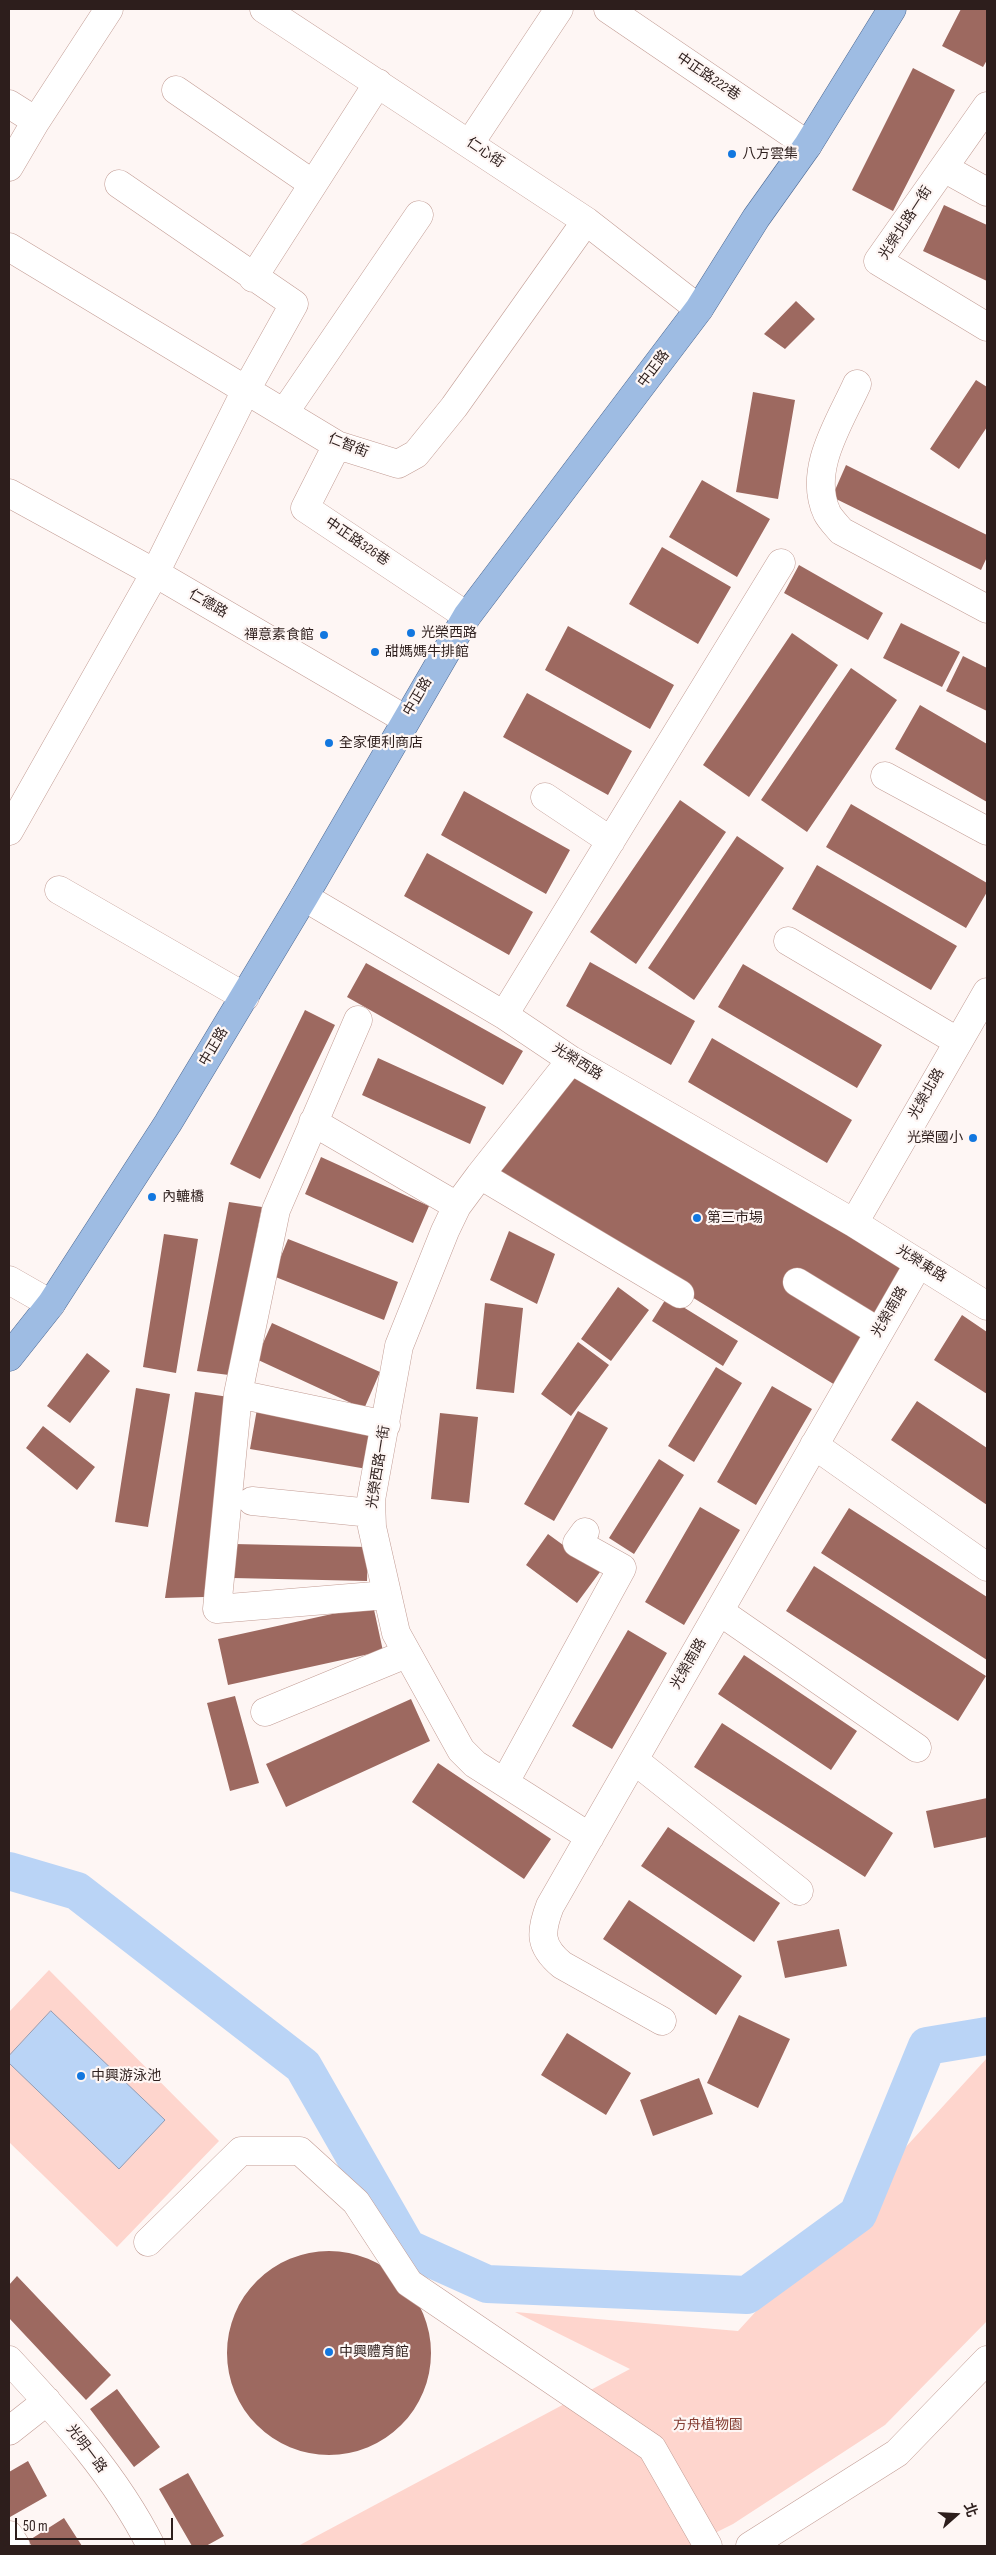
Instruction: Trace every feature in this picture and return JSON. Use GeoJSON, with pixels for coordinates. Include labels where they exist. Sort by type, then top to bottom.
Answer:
{"type":"FeatureCollection","features":[{"type":"Feature","properties":{"kind":"main road","name":"中正路"},"geometry":{"type":"LineString","coordinates":[[9,1356],[51,1304],[168,1122],[245,997],[466,616],[699,309],[756,218],[808,145],[892,9]]}},
{"type":"Feature","properties":{"kind":"street"},"geometry":{"type":"LineString","coordinates":[[9,167],[36,121],[109,9]]}},
{"type":"Feature","properties":{"kind":"street","name":"仁心街"},"geometry":{"type":"LineString","coordinates":[[264,9],[586,221],[699,309]]}},
{"type":"Feature","properties":{"kind":"street"},"geometry":{"type":"LineString","coordinates":[[470,143],[559,9]]}},
{"type":"Feature","properties":{"kind":"street","name":"中正路222巷"},"geometry":{"type":"LineString","coordinates":[[608,9],[808,145]]}},
{"type":"Feature","properties":{"kind":"street"},"geometry":{"type":"LineString","coordinates":[[253,278],[378,83]]}},
{"type":"Feature","properties":{"kind":"street"},"geometry":{"type":"LineString","coordinates":[[176,90],[313,184]]}},
{"type":"Feature","properties":{"kind":"street"},"geometry":{"type":"LineString","coordinates":[[9,104],[36,121]]}},
{"type":"Feature","properties":{"kind":"street","name":"光榮北路一街"},"geometry":{"type":"LineString","coordinates":[[987,106],[878,261],[987,327]]}},
{"type":"Feature","properties":{"kind":"street"},"geometry":{"type":"LineString","coordinates":[[944,168],[987,192]]}},
{"type":"Feature","properties":{"kind":"street"},"geometry":{"type":"LineString","coordinates":[[9,831],[155,573],[246,390],[294,304],[253,278],[119,184]]}},
{"type":"Feature","properties":{"kind":"street"},"geometry":{"type":"LineString","coordinates":[[284,413],[418,215]]}},
{"type":"Feature","properties":{"kind":"street","name":"仁智街"},"geometry":{"type":"LineString","coordinates":[[9,247],[337,445],[398,464],[416,454],[454,407],[586,221]]}},
{"type":"Feature","properties":{"kind":"street"},"geometry":{"type":"LineString","coordinates":[[857,384],[823,461],[821,487],[827,513],[841,531],[987,609]]}},
{"type":"Feature","properties":{"kind":"street","name":"中正路326巷"},"geometry":{"type":"LineString","coordinates":[[337,445],[306,508],[466,616]]}},
{"type":"Feature","properties":{"kind":"street","name":"仁德路"},"geometry":{"type":"LineString","coordinates":[[9,493],[155,573],[405,720]]}},
{"type":"Feature","properties":{"kind":"street"},"geometry":{"type":"LineString","coordinates":[[504,1015],[781,563]]}},
{"type":"Feature","properties":{"kind":"street"},"geometry":{"type":"LineString","coordinates":[[885,776],[987,831]]}},
{"type":"Feature","properties":{"kind":"street"},"geometry":{"type":"LineString","coordinates":[[545,797],[611,841]]}},
{"type":"Feature","properties":{"kind":"street"},"geometry":{"type":"LineString","coordinates":[[59,890],[245,997]]}},
{"type":"Feature","properties":{"kind":"street","name":"光榮西路"},"geometry":{"type":"LineString","coordinates":[[304,896],[504,1015],[571,1060],[854,1223]]}},
{"type":"Feature","properties":{"kind":"street"},"geometry":{"type":"LineString","coordinates":[[788,941],[957,1041]]}},
{"type":"Feature","properties":{"kind":"street","name":"光榮北路"},"geometry":{"type":"LineString","coordinates":[[854,1223],[957,1041],[987,992]]}},
{"type":"Feature","properties":{"kind":"street"},"geometry":{"type":"LineString","coordinates":[[358,1020],[276,1210],[238,1394],[217,1609],[386,1595]]}},
{"type":"Feature","properties":{"kind":"street","name":"光榮西路一街"},"geometry":{"type":"LineString","coordinates":[[571,1060],[480,1175],[458,1206],[399,1346],[371,1513],[386,1595],[396,1633],[406,1654],[462,1750],[475,1764],[590,1837]]}},
{"type":"Feature","properties":{"kind":"street"},"geometry":{"type":"LineString","coordinates":[[313,1122],[458,1206]]}},
{"type":"Feature","properties":{"kind":"street"},"geometry":{"type":"LineString","coordinates":[[480,1175],[680,1294]]}},
{"type":"Feature","properties":{"kind":"street","name":"光榮東路"},"geometry":{"type":"LineString","coordinates":[[854,1223],[987,1306]]}},
{"type":"Feature","properties":{"kind":"street","name":"光榮南路"},"geometry":{"type":"LineString","coordinates":[[662,2021],[562,1965],[550,1955],[543,1940],[543,1923],[550,1906],[919,1263]]}},
{"type":"Feature","properties":{"kind":"street"},"geometry":{"type":"LineString","coordinates":[[9,1280],[51,1304]]}},
{"type":"Feature","properties":{"kind":"street"},"geometry":{"type":"LineString","coordinates":[[797,1282],[879,1332]]}},
{"type":"Feature","properties":{"kind":"street"},"geometry":{"type":"LineString","coordinates":[[238,1394],[386,1425]]}},
{"type":"Feature","properties":{"kind":"street"},"geometry":{"type":"LineString","coordinates":[[814,1445],[987,1568]]}},
{"type":"Feature","properties":{"kind":"street"},"geometry":{"type":"LineString","coordinates":[[252,1501],[371,1513]]}},
{"type":"Feature","properties":{"kind":"street"},"geometry":{"type":"LineString","coordinates":[[504,1782],[622,1568],[577,1543],[585,1532]]}},
{"type":"Feature","properties":{"kind":"street"},"geometry":{"type":"LineString","coordinates":[[720,1611],[917,1748]]}},
{"type":"Feature","properties":{"kind":"street"},"geometry":{"type":"LineString","coordinates":[[265,1712],[406,1654]]}},
{"type":"Feature","properties":{"kind":"street"},"geometry":{"type":"LineString","coordinates":[[634,1760],[799,1891]]}},
{"type":"Feature","properties":{"kind":"street"},"geometry":{"type":"LineString","coordinates":[[148,2242],[241,2152],[300,2151],[356,2202],[409,2283],[652,2448],[708,2546]]}},
{"type":"Feature","properties":{"kind":"street","name":"光明一路"},"geometry":{"type":"LineString","coordinates":[[9,2360],[76,2434],[135,2515],[150,2546]]}},
{"type":"Feature","properties":{"kind":"street"},"geometry":{"type":"LineString","coordinates":[[750,2546],[788,2536],[897,2453],[987,2360]]}},
{"type":"Feature","properties":{"kind":"street"},"geometry":{"type":"LineString","coordinates":[[9,2430],[47,2401]]}},
{"type":"Feature","properties":{"kind":"street"},"geometry":{"type":"LineString","coordinates":[[9,2535],[16,2546]]}},
{"type":"Feature","properties":{"kind":"green space","name":"中興游泳池"},"geometry":{"type":"Polygon","coordinates":[[[49,1970],[219,2141],[117,2247],[9,2142],[9,2012],[49,1970]]]}},
{"type":"Feature","properties":{"kind":"green space","name":"方舟植物園"},"geometry":{"type":"Polygon","coordinates":[[[987,2058],[987,2321],[885,2425],[733,2524],[689,2546],[298,2546],[630,2369],[515,2312],[738,2331],[987,2058]]]}},
{"type":"Feature","properties":{"kind":"water"},"geometry":{"type":"Polygon","coordinates":[[[51,2011],[165,2120],[119,2169],[9,2063],[9,2056],[51,2011]]]}},
{"type":"Feature","properties":{"kind":"building"},"geometry":{"type":"Polygon","coordinates":[[[961,9],[987,9],[987,60],[983,67],[942,46],[961,9]]]}},
{"type":"Feature","properties":{"kind":"building"},"geometry":{"type":"Polygon","coordinates":[[[913,68],[955,90],[893,211],[852,190],[913,68]]]}},
{"type":"Feature","properties":{"kind":"building"},"geometry":{"type":"Polygon","coordinates":[[[944,205],[987,225],[987,281],[923,251],[944,205]]]}},
{"type":"Feature","properties":{"kind":"building"},"geometry":{"type":"Polygon","coordinates":[[[796,301],[815,319],[785,349],[764,334],[796,301]]]}},
{"type":"Feature","properties":{"kind":"building"},"geometry":{"type":"Polygon","coordinates":[[[976,380],[987,387],[987,427],[959,469],[930,449],[976,380]]]}},
{"type":"Feature","properties":{"kind":"building"},"geometry":{"type":"Polygon","coordinates":[[[753,392],[795,400],[778,499],[736,492],[753,392]]]}},
{"type":"Feature","properties":{"kind":"building"},"geometry":{"type":"Polygon","coordinates":[[[846,465],[987,535],[987,557],[981,570],[832,497],[846,465]]]}},
{"type":"Feature","properties":{"kind":"building"},"geometry":{"type":"Polygon","coordinates":[[[702,480],[770,519],[737,577],[669,537],[702,480]]]}},
{"type":"Feature","properties":{"kind":"building"},"geometry":{"type":"Polygon","coordinates":[[[662,547],[731,587],[698,644],[629,604],[662,547]]]}},
{"type":"Feature","properties":{"kind":"building"},"geometry":{"type":"Polygon","coordinates":[[[799,565],[883,613],[868,640],[784,593],[799,565]]]}},
{"type":"Feature","properties":{"kind":"building"},"geometry":{"type":"Polygon","coordinates":[[[901,623],[960,652],[942,687],[883,658],[901,623]]]}},
{"type":"Feature","properties":{"kind":"building"},"geometry":{"type":"Polygon","coordinates":[[[568,626],[674,685],[650,729],[545,670],[568,626]]]}},
{"type":"Feature","properties":{"kind":"building"},"geometry":{"type":"Polygon","coordinates":[[[792,633],[838,665],[749,797],[703,765],[792,633]]]}},
{"type":"Feature","properties":{"kind":"building"},"geometry":{"type":"Polygon","coordinates":[[[963,656],[987,668],[987,711],[946,691],[963,656]]]}},
{"type":"Feature","properties":{"kind":"building"},"geometry":{"type":"Polygon","coordinates":[[[851,668],[897,700],[807,832],[761,800],[851,668]]]}},
{"type":"Feature","properties":{"kind":"building"},"geometry":{"type":"Polygon","coordinates":[[[527,693],[632,751],[608,795],[503,737],[527,693]]]}},
{"type":"Feature","properties":{"kind":"building"},"geometry":{"type":"Polygon","coordinates":[[[920,705],[987,744],[987,802],[895,749],[920,705]]]}},
{"type":"Feature","properties":{"kind":"building"},"geometry":{"type":"Polygon","coordinates":[[[464,791],[570,850],[546,894],[441,835],[464,791]]]}},
{"type":"Feature","properties":{"kind":"building"},"geometry":{"type":"Polygon","coordinates":[[[680,800],[726,832],[636,964],[590,932],[680,800]]]}},
{"type":"Feature","properties":{"kind":"building"},"geometry":{"type":"Polygon","coordinates":[[[851,804],[987,883],[987,892],[966,928],[826,847],[851,804]]]}},
{"type":"Feature","properties":{"kind":"building"},"geometry":{"type":"Polygon","coordinates":[[[737,836],[784,868],[694,1000],[648,968],[737,836]]]}},
{"type":"Feature","properties":{"kind":"building"},"geometry":{"type":"Polygon","coordinates":[[[427,853],[533,912],[509,955],[404,896],[427,853]]]}},
{"type":"Feature","properties":{"kind":"building"},"geometry":{"type":"Polygon","coordinates":[[[817,865],[957,946],[931,990],[792,909],[817,865]]]}},
{"type":"Feature","properties":{"kind":"building"},"geometry":{"type":"Polygon","coordinates":[[[590,962],[695,1021],[671,1065],[566,1006],[590,962]]]}},
{"type":"Feature","properties":{"kind":"building"},"geometry":{"type":"Polygon","coordinates":[[[366,963],[523,1051],[503,1085],[347,997],[366,963]]]}},
{"type":"Feature","properties":{"kind":"building"},"geometry":{"type":"Polygon","coordinates":[[[743,964],[882,1045],[857,1088],[718,1007],[743,964]]]}},
{"type":"Feature","properties":{"kind":"building"},"geometry":{"type":"Polygon","coordinates":[[[305,1010],[335,1025],[260,1179],[230,1164],[305,1010]]]}},
{"type":"Feature","properties":{"kind":"building"},"geometry":{"type":"Polygon","coordinates":[[[712,1038],[852,1120],[827,1163],[688,1082],[712,1038]]]}},
{"type":"Feature","properties":{"kind":"building"},"geometry":{"type":"Polygon","coordinates":[[[378,1058],[486,1107],[470,1144],[362,1095],[378,1058]]]}},
{"type":"Feature","properties":{"kind":"building","name":"第三市場"},"geometry":{"type":"Polygon","coordinates":[[[574,1071],[909,1264],[840,1388],[490,1173],[574,1071]]]}},
{"type":"Feature","properties":{"kind":"building"},"geometry":{"type":"Polygon","coordinates":[[[321,1157],[429,1206],[413,1243],[305,1194],[321,1157]]]}},
{"type":"Feature","properties":{"kind":"building"},"geometry":{"type":"Polygon","coordinates":[[[229,1202],[262,1207],[229,1375],[197,1371],[229,1202]]]}},
{"type":"Feature","properties":{"kind":"building"},"geometry":{"type":"Polygon","coordinates":[[[509,1231],[555,1254],[537,1304],[490,1280],[509,1231]]]}},
{"type":"Feature","properties":{"kind":"building"},"geometry":{"type":"Polygon","coordinates":[[[164,1234],[198,1239],[176,1373],[143,1367],[164,1234]]]}},
{"type":"Feature","properties":{"kind":"building"},"geometry":{"type":"Polygon","coordinates":[[[288,1239],[398,1282],[384,1320],[273,1276],[288,1239]]]}},
{"type":"Feature","properties":{"kind":"building"},"geometry":{"type":"Polygon","coordinates":[[[618,1287],[649,1310],[611,1361],[581,1339],[618,1287]]]}},
{"type":"Feature","properties":{"kind":"building"},"geometry":{"type":"Polygon","coordinates":[[[667,1297],[738,1341],[723,1366],[652,1321],[667,1297]]]}},
{"type":"Feature","properties":{"kind":"building"},"geometry":{"type":"Polygon","coordinates":[[[485,1303],[523,1308],[514,1393],[476,1389],[485,1303]]]}},
{"type":"Feature","properties":{"kind":"building"},"geometry":{"type":"Polygon","coordinates":[[[962,1315],[987,1332],[987,1394],[934,1360],[962,1315]]]}},
{"type":"Feature","properties":{"kind":"building"},"geometry":{"type":"Polygon","coordinates":[[[272,1323],[380,1372],[364,1409],[256,1359],[272,1323]]]}},
{"type":"Feature","properties":{"kind":"building"},"geometry":{"type":"Polygon","coordinates":[[[578,1342],[609,1365],[571,1416],[541,1394],[578,1342]]]}},
{"type":"Feature","properties":{"kind":"building"},"geometry":{"type":"Polygon","coordinates":[[[87,1353],[110,1371],[70,1423],[47,1406],[87,1353]]]}},
{"type":"Feature","properties":{"kind":"building"},"geometry":{"type":"Polygon","coordinates":[[[716,1367],[742,1383],[694,1462],[668,1446],[716,1367]]]}},
{"type":"Feature","properties":{"kind":"building"},"geometry":{"type":"Polygon","coordinates":[[[772,1386],[812,1409],[756,1505],[717,1482],[772,1386]]]}},
{"type":"Feature","properties":{"kind":"building"},"geometry":{"type":"Polygon","coordinates":[[[136,1388],[170,1394],[148,1527],[115,1522],[136,1388]]]}},
{"type":"Feature","properties":{"kind":"building"},"geometry":{"type":"Polygon","coordinates":[[[195,1392],[229,1397],[204,1597],[165,1598],[195,1392]]]}},
{"type":"Feature","properties":{"kind":"building"},"geometry":{"type":"Polygon","coordinates":[[[917,1401],[987,1448],[987,1505],[891,1440],[917,1401]]]}},
{"type":"Feature","properties":{"kind":"building"},"geometry":{"type":"Polygon","coordinates":[[[257,1409],[373,1429],[367,1469],[250,1449],[257,1409]]]}},
{"type":"Feature","properties":{"kind":"building"},"geometry":{"type":"Polygon","coordinates":[[[578,1411],[608,1428],[554,1521],[524,1504],[578,1411]]]}},
{"type":"Feature","properties":{"kind":"building"},"geometry":{"type":"Polygon","coordinates":[[[440,1413],[478,1417],[469,1503],[431,1499],[440,1413]]]}},
{"type":"Feature","properties":{"kind":"building"},"geometry":{"type":"Polygon","coordinates":[[[43,1426],[95,1467],[77,1490],[26,1448],[43,1426]]]}},
{"type":"Feature","properties":{"kind":"building"},"geometry":{"type":"Polygon","coordinates":[[[659,1459],[684,1475],[634,1554],[609,1538],[659,1459]]]}},
{"type":"Feature","properties":{"kind":"building"},"geometry":{"type":"Polygon","coordinates":[[[700,1507],[740,1530],[684,1625],[645,1602],[700,1507]]]}},
{"type":"Feature","properties":{"kind":"building"},"geometry":{"type":"Polygon","coordinates":[[[849,1508],[987,1597],[987,1660],[821,1553],[849,1508]]]}},
{"type":"Feature","properties":{"kind":"building"},"geometry":{"type":"Polygon","coordinates":[[[548,1534],[600,1572],[577,1603],[526,1565],[548,1534]]]}},
{"type":"Feature","properties":{"kind":"building"},"geometry":{"type":"Polygon","coordinates":[[[234,1544],[368,1547],[367,1581],[233,1578],[234,1544]]]}},
{"type":"Feature","properties":{"kind":"building"},"geometry":{"type":"Polygon","coordinates":[[[814,1566],[986,1676],[958,1721],[786,1611],[814,1566]]]}},
{"type":"Feature","properties":{"kind":"building"},"geometry":{"type":"Polygon","coordinates":[[[373,1605],[383,1651],[228,1685],[218,1639],[373,1605]]]}},
{"type":"Feature","properties":{"kind":"building"},"geometry":{"type":"Polygon","coordinates":[[[628,1630],[667,1653],[612,1749],[572,1726],[628,1630]]]}},
{"type":"Feature","properties":{"kind":"building"},"geometry":{"type":"Polygon","coordinates":[[[744,1655],[857,1731],[831,1770],[718,1694],[744,1655]]]}},
{"type":"Feature","properties":{"kind":"building"},"geometry":{"type":"Polygon","coordinates":[[[235,1696],[259,1783],[230,1791],[207,1703],[235,1696]]]}},
{"type":"Feature","properties":{"kind":"building"},"geometry":{"type":"Polygon","coordinates":[[[411,1699],[430,1741],[286,1807],[266,1764],[411,1699]]]}},
{"type":"Feature","properties":{"kind":"building"},"geometry":{"type":"Polygon","coordinates":[[[722,1723],[893,1833],[865,1877],[694,1767],[722,1723]]]}},
{"type":"Feature","properties":{"kind":"building"},"geometry":{"type":"Polygon","coordinates":[[[438,1763],[551,1839],[524,1879],[412,1802],[438,1763]]]}},
{"type":"Feature","properties":{"kind":"building"},"geometry":{"type":"Polygon","coordinates":[[[987,1798],[987,1837],[934,1848],[926,1811],[987,1798]]]}},
{"type":"Feature","properties":{"kind":"building"},"geometry":{"type":"Polygon","coordinates":[[[668,1827],[780,1903],[754,1942],[641,1866],[668,1827]]]}},
{"type":"Feature","properties":{"kind":"building"},"geometry":{"type":"Polygon","coordinates":[[[629,1900],[742,1976],[716,2015],[603,1939],[629,1900]]]}},
{"type":"Feature","properties":{"kind":"building"},"geometry":{"type":"Polygon","coordinates":[[[839,1929],[847,1966],[785,1978],[777,1941],[839,1929]]]}},
{"type":"Feature","properties":{"kind":"building"},"geometry":{"type":"Polygon","coordinates":[[[739,2015],[790,2039],[758,2108],[707,2083],[739,2015]]]}},
{"type":"Feature","properties":{"kind":"building"},"geometry":{"type":"Polygon","coordinates":[[[567,2033],[631,2073],[606,2115],[541,2075],[567,2033]]]}},
{"type":"Feature","properties":{"kind":"building"},"geometry":{"type":"Polygon","coordinates":[[[699,2078],[713,2114],[653,2136],[640,2100],[699,2078]]]}},
{"type":"Feature","properties":{"kind":"building","name":"中興體育館"},"geometry":{"type":"Polygon","coordinates":[[[319,2251],[339,2251],[368,2258],[394,2274],[408,2288],[424,2314],[430,2333],[430,2373],[424,2392],[408,2418],[394,2432],[368,2448],[359,2451],[339,2455],[319,2455],[290,2448],[264,2432],[250,2418],[234,2392],[231,2383],[227,2363],[227,2343],[234,2314],[250,2288],[264,2274],[290,2258],[299,2255],[319,2251]]]}},
{"type":"Feature","properties":{"kind":"building"},"geometry":{"type":"Polygon","coordinates":[[[17,2276],[111,2375],[86,2400],[9,2318],[9,2285],[17,2276]]]}},
{"type":"Feature","properties":{"kind":"building"},"geometry":{"type":"Polygon","coordinates":[[[117,2389],[160,2447],[134,2467],[90,2409],[117,2389]]]}},
{"type":"Feature","properties":{"kind":"building"},"geometry":{"type":"Polygon","coordinates":[[[28,2461],[47,2496],[10,2517],[9,2472],[28,2461]]]}},
{"type":"Feature","properties":{"kind":"building"},"geometry":{"type":"Polygon","coordinates":[[[188,2473],[224,2536],[206,2546],[192,2546],[159,2489],[188,2473]]]}},
{"type":"Feature","properties":{"kind":"building"},"geometry":{"type":"Polygon","coordinates":[[[64,2518],[82,2546],[32,2546],[28,2541],[64,2518]]]}},
{"type":"Feature","properties":{"kind":"waterway"},"geometry":{"type":"LineString","coordinates":[[9,1871],[77,1891],[303,2066],[407,2248],[487,2284],[747,2295],[858,2214],[927,2046],[987,2036]]}},
{"type":"Feature","properties":{"kind":"place","name":"八方雲集"},"geometry":{"type":"Point","coordinates":[732,154]}},
{"type":"Feature","properties":{"kind":"place","name":"光榮西路"},"geometry":{"type":"Point","coordinates":[411,633]}},
{"type":"Feature","properties":{"kind":"place","name":"禪意素食館"},"geometry":{"type":"Point","coordinates":[324,635]}},
{"type":"Feature","properties":{"kind":"place","name":"甜媽媽牛排館"},"geometry":{"type":"Point","coordinates":[375,652]}},
{"type":"Feature","properties":{"kind":"place","name":"全家便利商店"},"geometry":{"type":"Point","coordinates":[329,743]}},
{"type":"Feature","properties":{"kind":"place","name":"光榮國小"},"geometry":{"type":"Point","coordinates":[973,1138]}},
{"type":"Feature","properties":{"kind":"place","name":"內轆橋"},"geometry":{"type":"Point","coordinates":[152,1197]}},
{"type":"Feature","properties":{"kind":"place","name":"第三市場"},"geometry":{"type":"Point","coordinates":[697,1218]}},
{"type":"Feature","properties":{"kind":"place","name":"中興游泳池"},"geometry":{"type":"Point","coordinates":[81,2076]}},
{"type":"Feature","properties":{"kind":"place","name":"中興體育館"},"geometry":{"type":"Point","coordinates":[329,2352]}}]}
